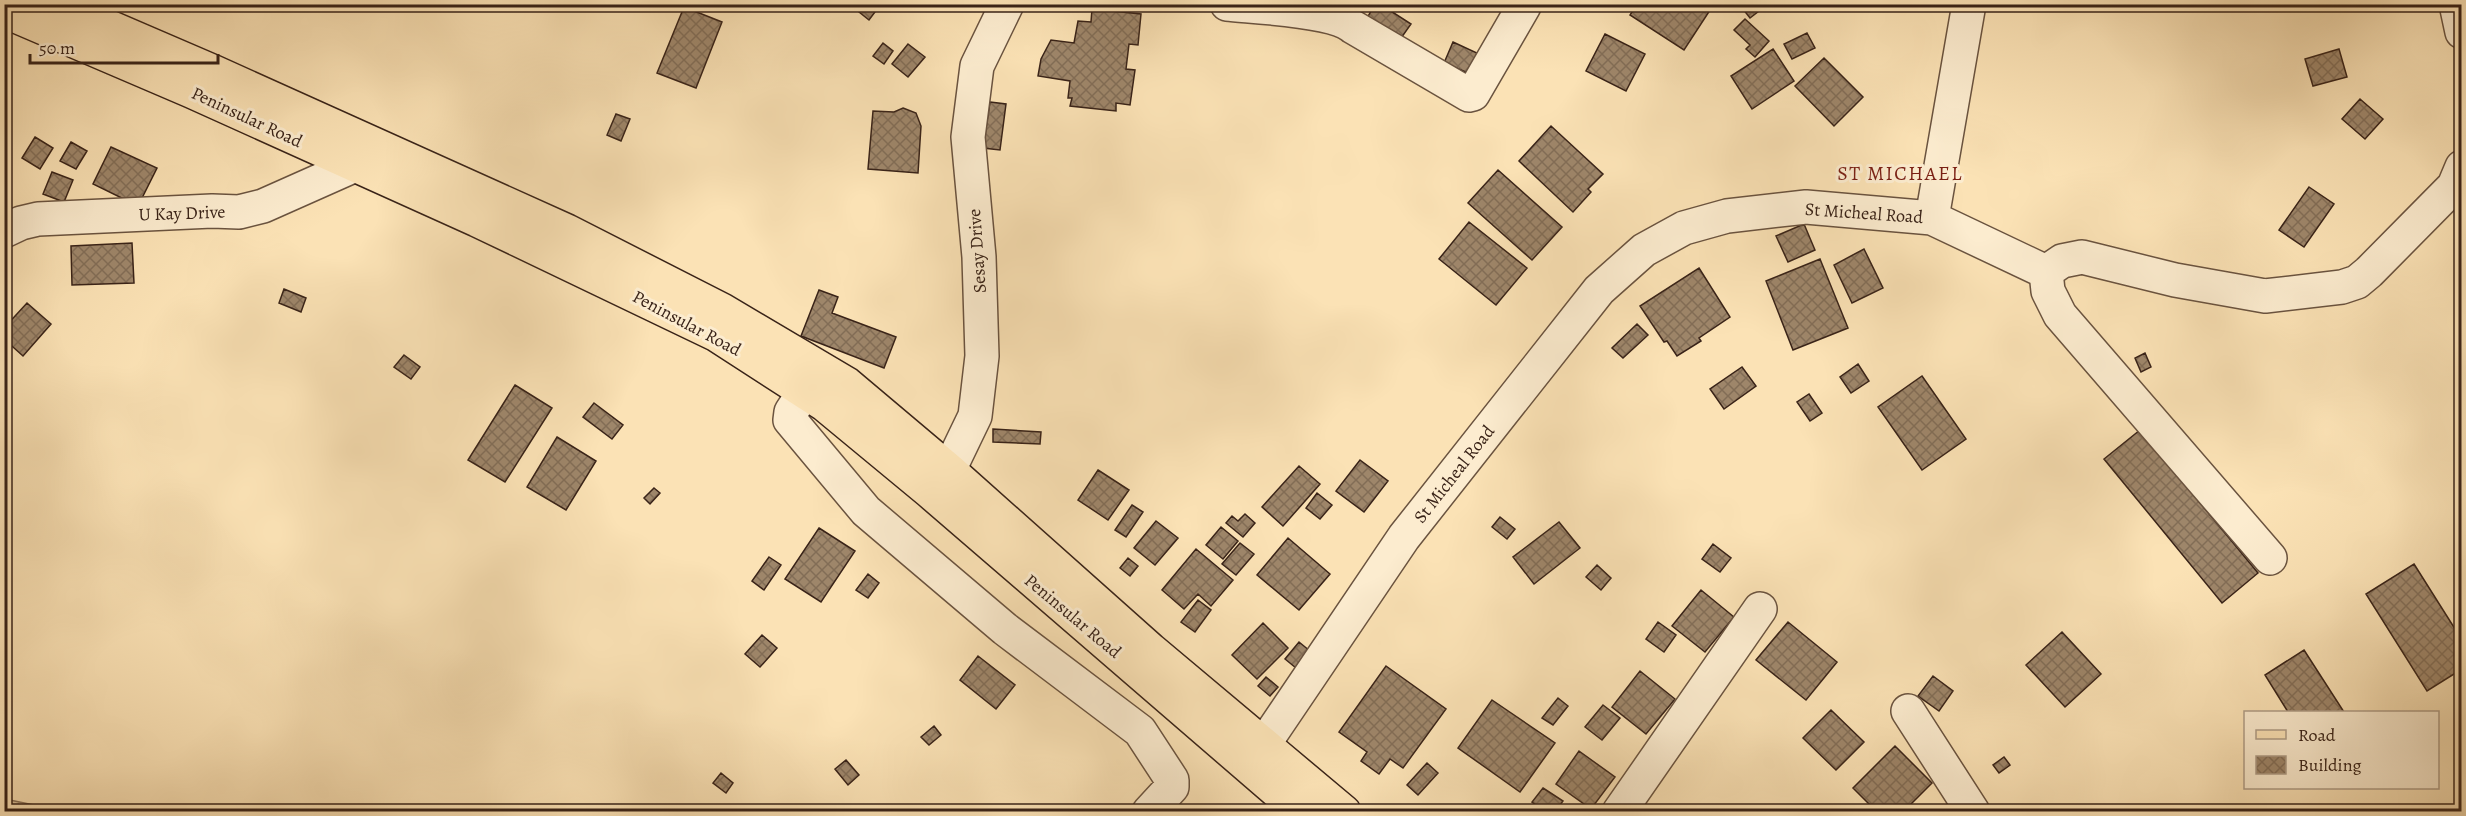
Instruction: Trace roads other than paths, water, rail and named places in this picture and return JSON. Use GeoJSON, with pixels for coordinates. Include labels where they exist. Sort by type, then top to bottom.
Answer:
{"type":"FeatureCollection","features":[{"type":"Feature","properties":{"kind":"main road","name":"Peninsular Road"},"geometry":{"type":"LineString","coordinates":[[56,4],[96,12],[214,72],[567,231],[722,310],[847,384],[939,481],[1301,812]]}},
{"type":"Feature","properties":{"kind":"main road","name":"Peninsular Road"},"geometry":{"type":"LineString","coordinates":[[4,11],[191,91],[477,220],[715,334],[939,481],[1151,650],[1344,812]]}},
{"type":"Feature","properties":{"kind":"street","name":"Sesay Drive"},"geometry":{"type":"LineString","coordinates":[[939,481],[975,416],[982,356],[979,257],[968,137],[977,66],[1007,4]]}},
{"type":"Feature","properties":{"kind":"street"},"geometry":{"type":"LineString","coordinates":[[1227,4],[1297,11],[1344,20],[1393,52],[1469,95],[1473,94],[1524,6]]}},
{"type":"Feature","properties":{"kind":"street"},"geometry":{"type":"LineString","coordinates":[[1932,218],[1969,4]]}},
{"type":"Feature","properties":{"kind":"street"},"geometry":{"type":"LineString","coordinates":[[2456,4],[2462,32]]}},
{"type":"Feature","properties":{"kind":"street","name":"U Kay Drive"},"geometry":{"type":"LineString","coordinates":[[4,231],[21,223],[38,219],[212,211],[240,212],[263,206],[353,166]]}},
{"type":"Feature","properties":{"kind":"street"},"geometry":{"type":"LineString","coordinates":[[2270,558],[2060,315],[2048,291],[2046,272],[2062,261],[2082,257],[2175,280],[2265,296],[2342,287],[2357,282],[2369,272],[2459,181]]}},
{"type":"Feature","properties":{"kind":"street","name":"St Micheal Road"},"geometry":{"type":"LineString","coordinates":[[1264,744],[1404,537],[1599,290],[1644,250],[1684,228],[1727,216],[1806,207],[1932,218],[2046,272]]}},
{"type":"Feature","properties":{"kind":"street"},"geometry":{"type":"LineString","coordinates":[[804,392],[791,412],[790,420],[866,511],[1005,629],[1140,731],[1172,780],[1172,788],[1149,812]]}},
{"type":"Feature","properties":{"kind":"street"},"geometry":{"type":"LineString","coordinates":[[1619,812],[1760,609]]}},
{"type":"Feature","properties":{"kind":"street"},"geometry":{"type":"LineString","coordinates":[[1908,711],[1972,812]]}},
{"type":"Feature","properties":{"kind":"district","name":"ST MICHAEL"},"geometry":{"type":"Point","coordinates":[1900,173]}}]}
